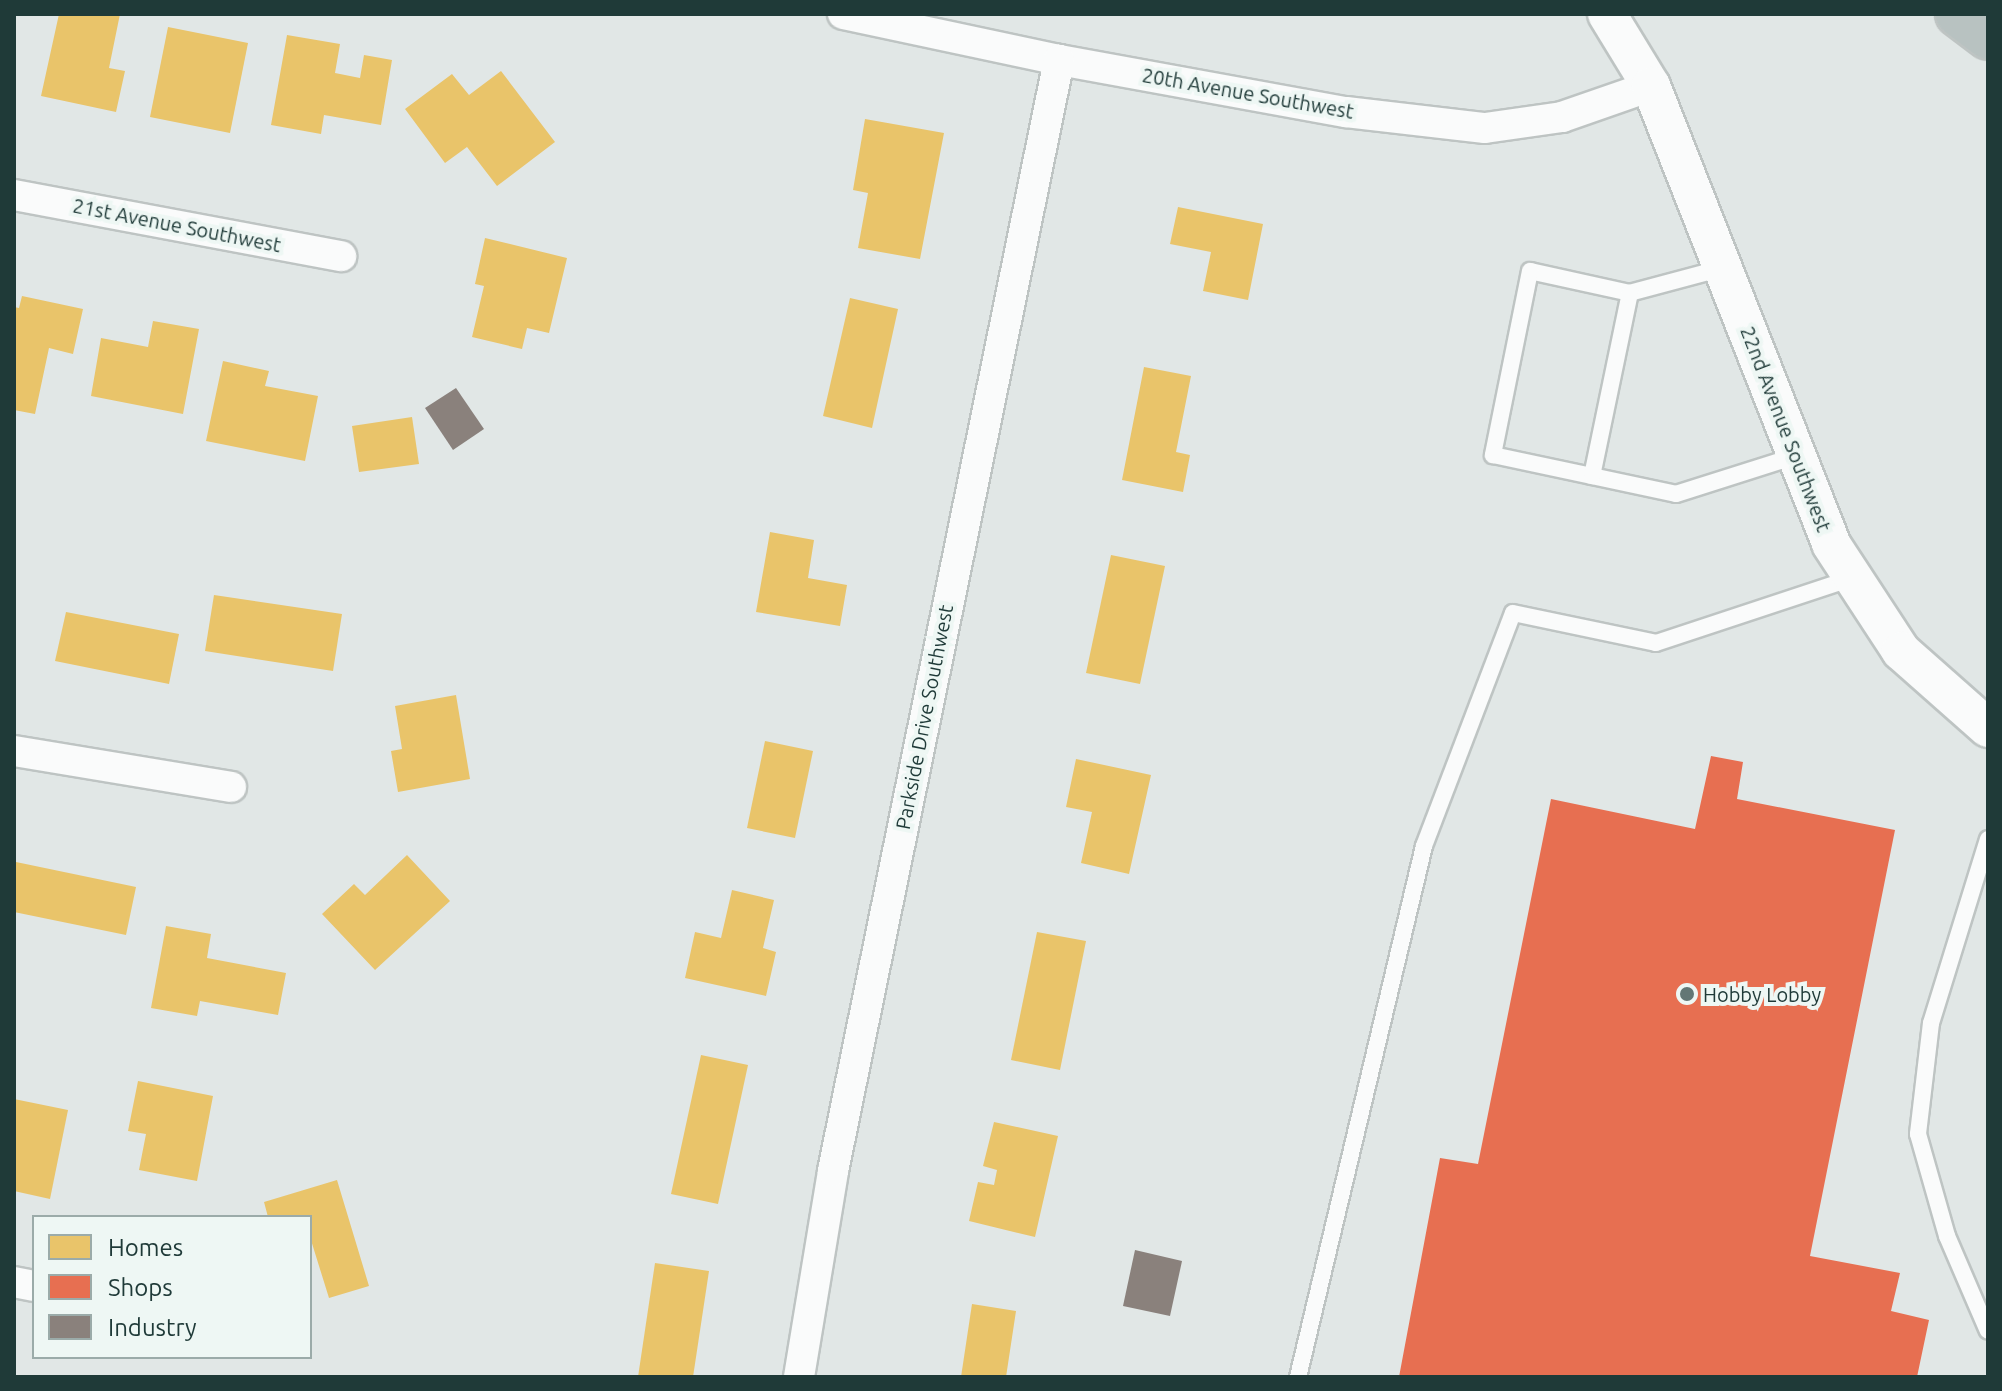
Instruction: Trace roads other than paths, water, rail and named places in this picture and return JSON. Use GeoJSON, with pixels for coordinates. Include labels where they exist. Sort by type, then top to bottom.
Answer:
{"type":"FeatureCollection","features":[{"type":"Feature","properties":{"kind":"highway"},"geometry":{"type":"LineString","coordinates":[[1958,14],[1988,37]]}},
{"type":"Feature","properties":{"kind":"street","name":"20th Avenue Southwest"},"geometry":{"type":"LineString","coordinates":[[843,14],[1059,60],[1346,112],[1485,128],[1562,117],[1651,86]]}},
{"type":"Feature","properties":{"kind":"street","name":"22nd Avenue Southwest"},"geometry":{"type":"LineString","coordinates":[[1607,14],[1651,86],[1831,544],[1901,651],[1988,728]]}},
{"type":"Feature","properties":{"kind":"street","name":"Parkside Drive Southwest"},"geometry":{"type":"LineString","coordinates":[[799,1377],[836,1156],[1059,60]]}},
{"type":"Feature","properties":{"kind":"street","name":"21st Avenue Southwest"},"geometry":{"type":"LineString","coordinates":[[14,195],[341,256]]}},
{"type":"Feature","properties":{"kind":"street"},"geometry":{"type":"LineString","coordinates":[[14,751],[231,787]]}},
{"type":"Feature","properties":{"kind":"lane"},"geometry":{"type":"LineString","coordinates":[[1723,268],[1630,293],[1530,271],[1493,455],[1676,494],[1797,456]]}},
{"type":"Feature","properties":{"kind":"lane"},"geometry":{"type":"LineString","coordinates":[[1592,476],[1630,293]]}},
{"type":"Feature","properties":{"kind":"lane"},"geometry":{"type":"LineString","coordinates":[[1298,1377],[1424,846],[1513,613],[1656,643],[1853,578]]}},
{"type":"Feature","properties":{"kind":"lane"},"geometry":{"type":"LineString","coordinates":[[1988,839],[1931,1023],[1918,1134],[1947,1236],[1988,1331]]}},
{"type":"Feature","properties":{"kind":"place","name":"Hobby Lobby"},"geometry":{"type":"Point","coordinates":[1687,994]}}]}
